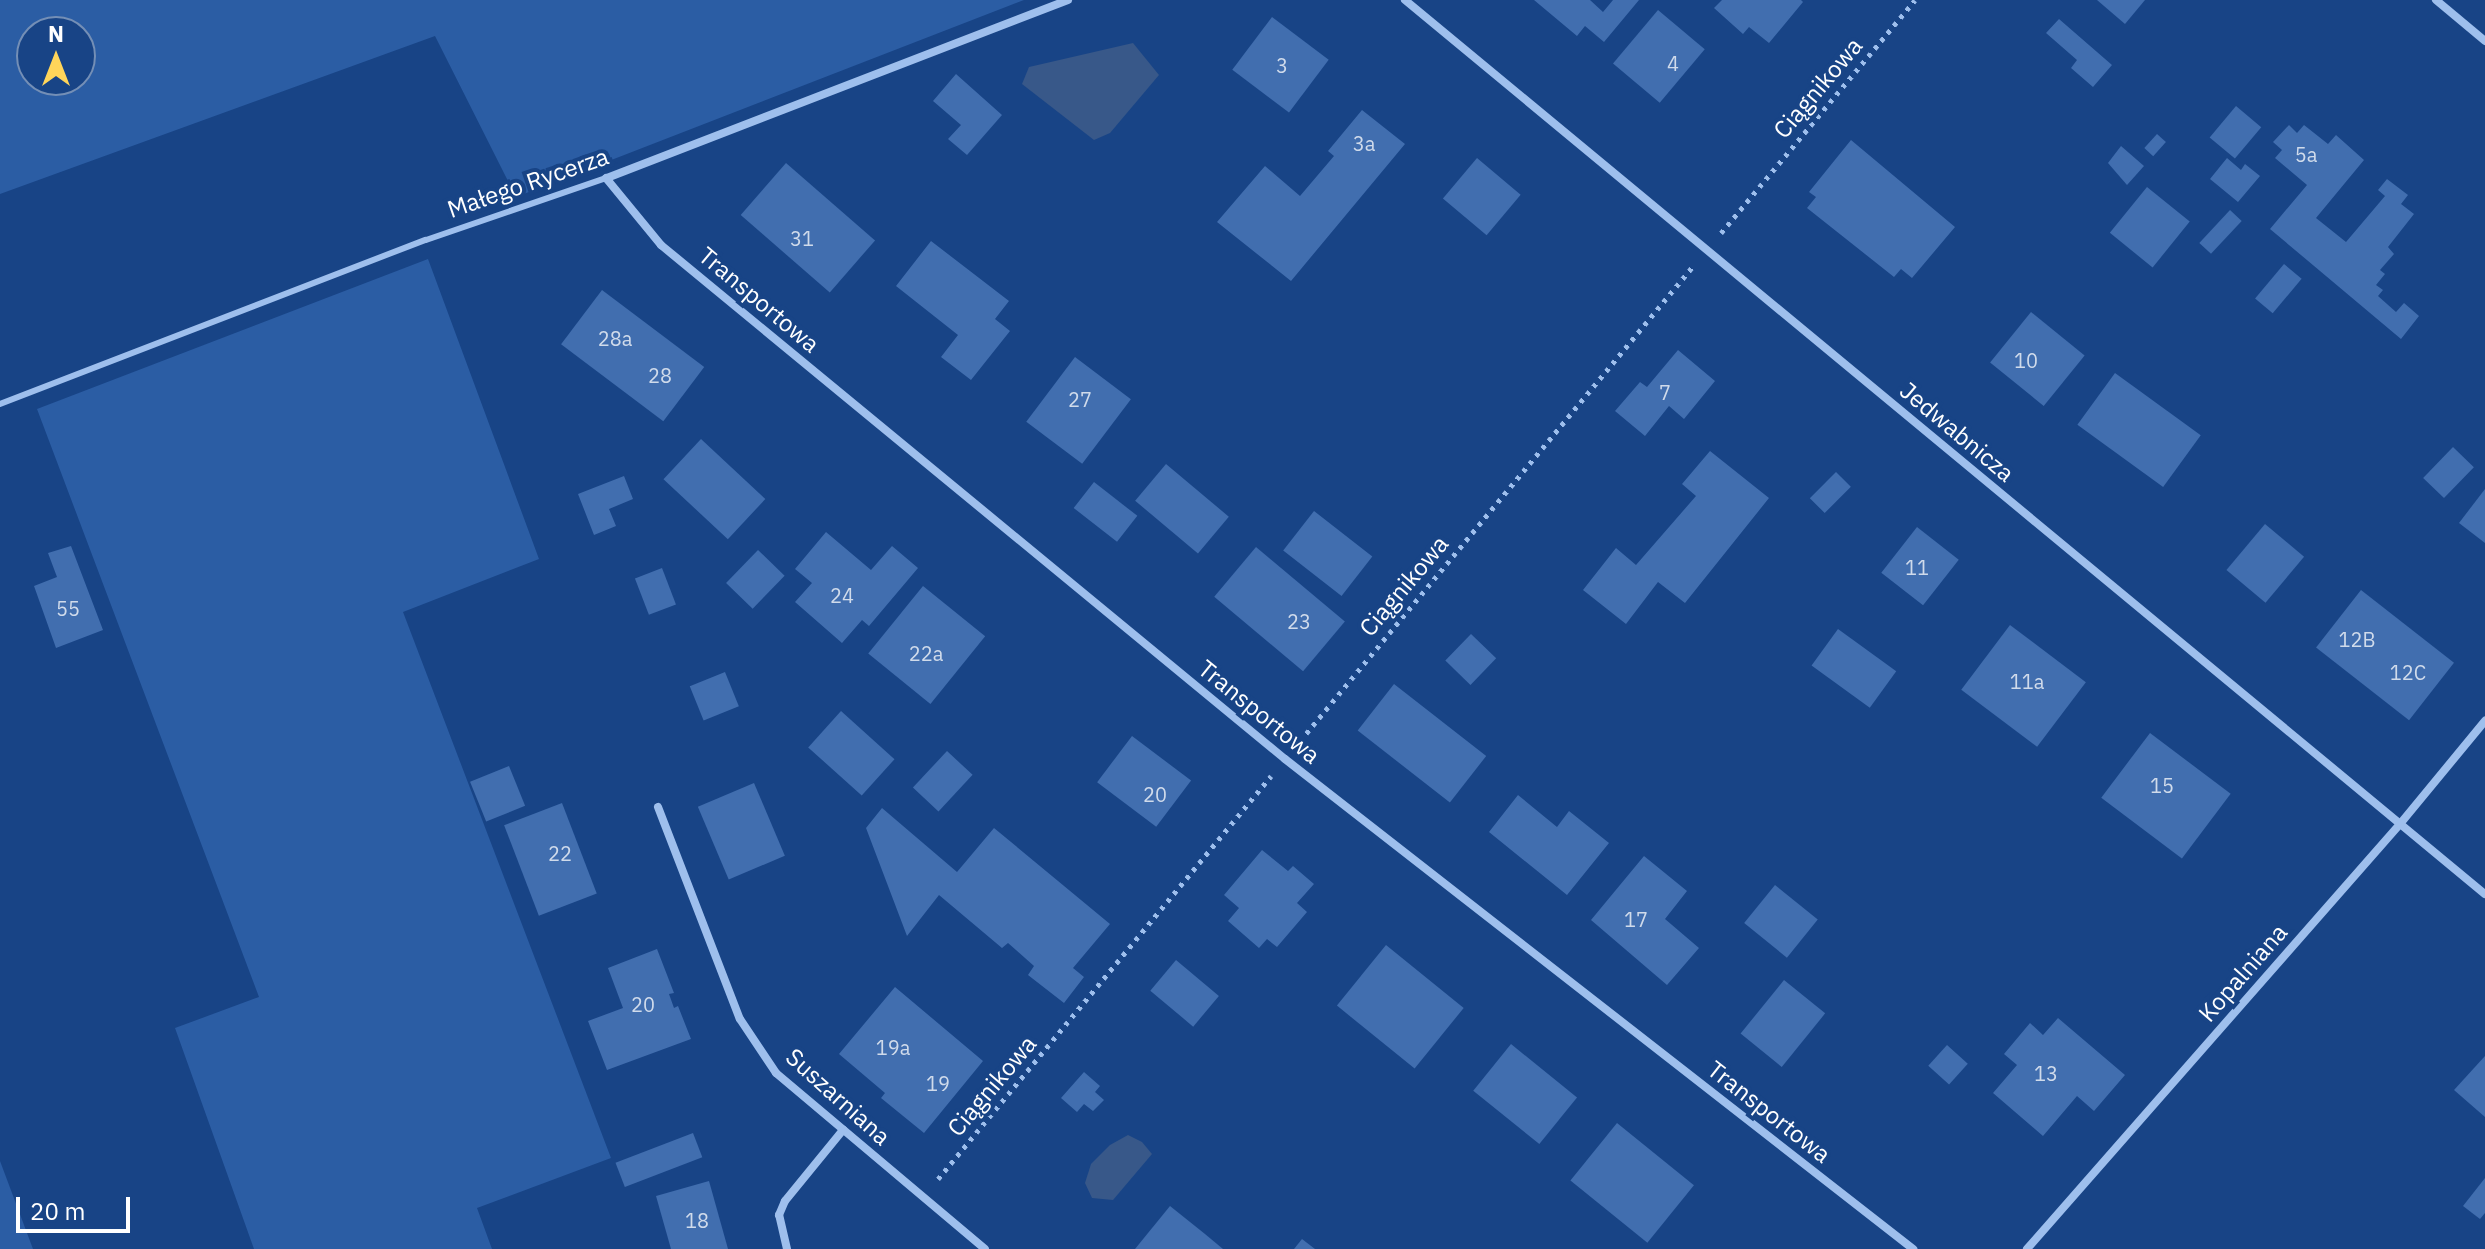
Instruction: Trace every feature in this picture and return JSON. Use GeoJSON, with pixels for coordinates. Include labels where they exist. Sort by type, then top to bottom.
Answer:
{"type":"FeatureCollection","features":[{"type":"Feature","properties":{"kind":"street","name":"Małego Rycerza"},"geometry":{"type":"LineString","coordinates":[[606,178],[1068,0]]}},
{"type":"Feature","properties":{"kind":"street","name":"Jedwabnicza"},"geometry":{"type":"LineString","coordinates":[[1405,0],[2485,894]]}},
{"type":"Feature","properties":{"kind":"street"},"geometry":{"type":"LineString","coordinates":[[2436,0],[2485,41]]}},
{"type":"Feature","properties":{"kind":"street","name":"Transportowa"},"geometry":{"type":"LineString","coordinates":[[606,178],[661,245],[1285,759],[1913,1249]]}},
{"type":"Feature","properties":{"kind":"street","name":"Kopalniana"},"geometry":{"type":"LineString","coordinates":[[2027,1249],[2400,824],[2485,721]]}},
{"type":"Feature","properties":{"kind":"street","name":"Suszarniana"},"geometry":{"type":"LineString","coordinates":[[658,807],[740,1019],[776,1073],[985,1249]]}},
{"type":"Feature","properties":{"kind":"street"},"geometry":{"type":"LineString","coordinates":[[787,1249],[779,1215],[785,1201],[843,1130]]}},
{"type":"Feature","properties":{"kind":"lane","name":"Małego Rycerza"},"geometry":{"type":"LineString","coordinates":[[0,404],[426,240],[606,178]]}},
{"type":"Feature","properties":{"kind":"path","name":"Ciągnikowa"},"geometry":{"type":"LineString","coordinates":[[923,1197],[1915,0]]}},
{"type":"Feature","properties":{"kind":"shaded area"},"geometry":{"type":"Polygon","coordinates":[[[0,0],[1024,0],[516,197],[435,36],[0,194],[0,0]]]}},
{"type":"Feature","properties":{"kind":"shaded area"},"geometry":{"type":"Polygon","coordinates":[[[1133,43],[1159,75],[1110,133],[1094,140],[1022,84],[1029,67],[1133,43]]]}},
{"type":"Feature","properties":{"kind":"shaded area"},"geometry":{"type":"Polygon","coordinates":[[[428,259],[539,559],[403,612],[611,1158],[477,1208],[492,1249],[254,1249],[175,1028],[259,997],[37,409],[428,259]]]}},
{"type":"Feature","properties":{"kind":"shaded area"},"geometry":{"type":"Polygon","coordinates":[[[1128,1135],[1142,1142],[1152,1154],[1113,1200],[1092,1198],[1085,1183],[1091,1164],[1110,1145],[1128,1135]]]}},
{"type":"Feature","properties":{"kind":"shaded area"},"geometry":{"type":"Polygon","coordinates":[[[0,1161],[33,1249],[0,1249],[0,1161]]]}},
{"type":"Feature","properties":{"kind":"building"},"geometry":{"type":"Polygon","coordinates":[[[1534,0],[1590,0],[1603,12],[1613,0],[1639,0],[1604,42],[1585,26],[1577,36],[1534,0]]]}},
{"type":"Feature","properties":{"kind":"building"},"geometry":{"type":"Polygon","coordinates":[[[1722,0],[1803,2],[1769,43],[1749,27],[1743,34],[1714,8],[1722,0]]]}},
{"type":"Feature","properties":{"kind":"building"},"geometry":{"type":"Polygon","coordinates":[[[2097,0],[2145,0],[2125,24],[2097,0]]]}},
{"type":"Feature","properties":{"kind":"building"},"geometry":{"type":"Polygon","coordinates":[[[1658,10],[1705,49],[1660,103],[1613,64],[1658,10]]]}},
{"type":"Feature","properties":{"kind":"building"},"geometry":{"type":"Polygon","coordinates":[[[1272,17],[1329,60],[1289,112],[1232,70],[1272,17]]]}},
{"type":"Feature","properties":{"kind":"building"},"geometry":{"type":"Polygon","coordinates":[[[2059,19],[2112,65],[2093,87],[2071,68],[2077,60],[2046,33],[2059,19]]]}},
{"type":"Feature","properties":{"kind":"building"},"geometry":{"type":"Polygon","coordinates":[[[956,74],[1002,115],[967,155],[948,139],[961,125],[933,101],[956,74]]]}},
{"type":"Feature","properties":{"kind":"building"},"geometry":{"type":"Polygon","coordinates":[[[2236,106],[2261,127],[2235,159],[2210,137],[2236,106]]]}},
{"type":"Feature","properties":{"kind":"building"},"geometry":{"type":"Polygon","coordinates":[[[1362,110],[1405,144],[1291,281],[1217,222],[1265,166],[1300,196],[1334,156],[1328,151],[1362,110]]]}},
{"type":"Feature","properties":{"kind":"building"},"geometry":{"type":"Polygon","coordinates":[[[2289,125],[2297,133],[2304,125],[2328,144],[2336,135],[2364,160],[2316,218],[2346,242],[2385,196],[2378,190],[2387,179],[2408,195],[2401,204],[2414,214],[2388,247],[2394,254],[2380,270],[2385,274],[2376,285],[2383,290],[2378,296],[2396,312],[2404,303],[2419,316],[2401,339],[2270,229],[2307,185],[2275,158],[2282,150],[2273,142],[2289,125]]]}},
{"type":"Feature","properties":{"kind":"building"},"geometry":{"type":"Polygon","coordinates":[[[2157,134],[2166,142],[2153,156],[2144,148],[2157,134]]]}},
{"type":"Feature","properties":{"kind":"building"},"geometry":{"type":"Polygon","coordinates":[[[1851,140],[1955,227],[1912,278],[1901,269],[1894,277],[1807,208],[1816,197],[1809,192],[1851,140]]]}},
{"type":"Feature","properties":{"kind":"building"},"geometry":{"type":"Polygon","coordinates":[[[2121,146],[2144,166],[2127,185],[2108,163],[2121,146]]]}},
{"type":"Feature","properties":{"kind":"building"},"geometry":{"type":"Polygon","coordinates":[[[1477,158],[1521,195],[1487,235],[1443,199],[1477,158]]]}},
{"type":"Feature","properties":{"kind":"building"},"geometry":{"type":"Polygon","coordinates":[[[2227,158],[2241,170],[2245,164],[2260,176],[2238,202],[2210,179],[2227,158]]]}},
{"type":"Feature","properties":{"kind":"building"},"geometry":{"type":"Polygon","coordinates":[[[786,163],[875,240],[830,292],[741,215],[786,163]]]}},
{"type":"Feature","properties":{"kind":"building"},"geometry":{"type":"Polygon","coordinates":[[[2147,187],[2190,222],[2153,267],[2110,233],[2147,187]]]}},
{"type":"Feature","properties":{"kind":"building"},"geometry":{"type":"Polygon","coordinates":[[[2230,210],[2242,221],[2211,254],[2199,243],[2230,210]]]}},
{"type":"Feature","properties":{"kind":"building"},"geometry":{"type":"Polygon","coordinates":[[[931,241],[1009,301],[995,319],[1010,331],[971,380],[941,357],[958,335],[896,286],[931,241]]]}},
{"type":"Feature","properties":{"kind":"building"},"geometry":{"type":"Polygon","coordinates":[[[2284,264],[2302,279],[2273,313],[2255,298],[2284,264]]]}},
{"type":"Feature","properties":{"kind":"building"},"geometry":{"type":"Polygon","coordinates":[[[602,290],[704,367],[663,421],[561,344],[602,290]]]}},
{"type":"Feature","properties":{"kind":"building"},"geometry":{"type":"Polygon","coordinates":[[[2031,312],[2085,355],[2044,406],[1990,363],[2031,312]]]}},
{"type":"Feature","properties":{"kind":"building"},"geometry":{"type":"Polygon","coordinates":[[[1678,350],[1715,381],[1684,419],[1669,406],[1645,436],[1615,411],[1640,382],[1647,387],[1678,350]]]}},
{"type":"Feature","properties":{"kind":"building"},"geometry":{"type":"Polygon","coordinates":[[[1075,357],[1131,399],[1082,464],[1026,422],[1075,357]]]}},
{"type":"Feature","properties":{"kind":"building"},"geometry":{"type":"Polygon","coordinates":[[[2115,373],[2201,435],[2163,487],[2077,425],[2115,373]]]}},
{"type":"Feature","properties":{"kind":"building"},"geometry":{"type":"Polygon","coordinates":[[[701,439],[765,499],[728,539],[663,479],[701,439]]]}},
{"type":"Feature","properties":{"kind":"building"},"geometry":{"type":"Polygon","coordinates":[[[2453,447],[2474,467],[2444,498],[2423,478],[2453,447]]]}},
{"type":"Feature","properties":{"kind":"building"},"geometry":{"type":"Polygon","coordinates":[[[1710,451],[1769,498],[1685,603],[1658,582],[1626,624],[1583,590],[1616,548],[1636,565],[1696,496],[1682,484],[1710,451]]]}},
{"type":"Feature","properties":{"kind":"building"},"geometry":{"type":"Polygon","coordinates":[[[1166,464],[1229,517],[1198,553],[1135,501],[1166,464]]]}},
{"type":"Feature","properties":{"kind":"building"},"geometry":{"type":"Polygon","coordinates":[[[1836,472],[1851,487],[1825,513],[1810,498],[1836,472]]]}},
{"type":"Feature","properties":{"kind":"building"},"geometry":{"type":"Polygon","coordinates":[[[624,476],[633,499],[609,509],[616,526],[594,535],[578,494],[624,476]]]}},
{"type":"Feature","properties":{"kind":"building"},"geometry":{"type":"Polygon","coordinates":[[[1094,482],[1137,516],[1117,542],[1074,508],[1094,482]]]}},
{"type":"Feature","properties":{"kind":"building"},"geometry":{"type":"Polygon","coordinates":[[[2485,489],[2485,543],[2459,523],[2485,489]]]}},
{"type":"Feature","properties":{"kind":"building"},"geometry":{"type":"Polygon","coordinates":[[[1314,511],[1372,557],[1342,596],[1283,550],[1314,511]]]}},
{"type":"Feature","properties":{"kind":"building"},"geometry":{"type":"Polygon","coordinates":[[[2265,524],[2304,557],[2266,603],[2226,570],[2265,524]]]}},
{"type":"Feature","properties":{"kind":"building"},"geometry":{"type":"Polygon","coordinates":[[[1917,527],[1959,560],[1923,605],[1881,573],[1917,527]]]}},
{"type":"Feature","properties":{"kind":"building"},"geometry":{"type":"Polygon","coordinates":[[[826,532],[871,570],[892,546],[918,568],[869,626],[862,620],[842,643],[795,602],[812,583],[795,569],[826,532]]]}},
{"type":"Feature","properties":{"kind":"building"},"geometry":{"type":"Polygon","coordinates":[[[71,546],[103,630],[56,648],[34,586],[57,577],[48,553],[71,546]]]}},
{"type":"Feature","properties":{"kind":"building"},"geometry":{"type":"Polygon","coordinates":[[[1256,547],[1345,622],[1303,671],[1214,597],[1256,547]]]}},
{"type":"Feature","properties":{"kind":"building"},"geometry":{"type":"Polygon","coordinates":[[[758,550],[785,576],[753,609],[726,583],[758,550]]]}},
{"type":"Feature","properties":{"kind":"building"},"geometry":{"type":"Polygon","coordinates":[[[662,568],[676,604],[649,615],[635,578],[662,568]]]}},
{"type":"Feature","properties":{"kind":"building"},"geometry":{"type":"Polygon","coordinates":[[[923,586],[985,636],[930,704],[868,654],[923,586]]]}},
{"type":"Feature","properties":{"kind":"building"},"geometry":{"type":"Polygon","coordinates":[[[2361,590],[2454,663],[2409,720],[2316,648],[2361,590]]]}},
{"type":"Feature","properties":{"kind":"building"},"geometry":{"type":"Polygon","coordinates":[[[2010,625],[2086,682],[2037,747],[1961,690],[2010,625]]]}},
{"type":"Feature","properties":{"kind":"building"},"geometry":{"type":"Polygon","coordinates":[[[1838,629],[1896,671],[1870,708],[1812,665],[1838,629]]]}},
{"type":"Feature","properties":{"kind":"building"},"geometry":{"type":"Polygon","coordinates":[[[1471,634],[1496,658],[1470,685],[1445,661],[1471,634]]]}},
{"type":"Feature","properties":{"kind":"building"},"geometry":{"type":"Polygon","coordinates":[[[725,672],[739,706],[704,721],[690,686],[725,672]]]}},
{"type":"Feature","properties":{"kind":"building"},"geometry":{"type":"Polygon","coordinates":[[[1394,684],[1486,756],[1450,803],[1358,730],[1394,684]]]}},
{"type":"Feature","properties":{"kind":"building"},"geometry":{"type":"Polygon","coordinates":[[[841,711],[895,759],[862,796],[808,747],[841,711]]]}},
{"type":"Feature","properties":{"kind":"building"},"geometry":{"type":"Polygon","coordinates":[[[2150,733],[2231,794],[2182,858],[2101,798],[2150,733]]]}},
{"type":"Feature","properties":{"kind":"building"},"geometry":{"type":"Polygon","coordinates":[[[1132,736],[1191,781],[1156,827],[1097,782],[1132,736]]]}},
{"type":"Feature","properties":{"kind":"building"},"geometry":{"type":"Polygon","coordinates":[[[947,751],[973,775],[938,811],[913,788],[947,751]]]}},
{"type":"Feature","properties":{"kind":"building"},"geometry":{"type":"Polygon","coordinates":[[[509,766],[525,806],[486,822],[470,782],[509,766]]]}},
{"type":"Feature","properties":{"kind":"building"},"geometry":{"type":"Polygon","coordinates":[[[754,783],[785,856],[729,880],[698,807],[754,783]]]}},
{"type":"Feature","properties":{"kind":"building"},"geometry":{"type":"Polygon","coordinates":[[[1518,795],[1557,827],[1569,811],[1609,843],[1567,895],[1489,832],[1518,795]]]}},
{"type":"Feature","properties":{"kind":"building"},"geometry":{"type":"Polygon","coordinates":[[[562,803],[597,894],[539,916],[504,825],[562,803]]]}},
{"type":"Feature","properties":{"kind":"building"},"geometry":{"type":"Polygon","coordinates":[[[882,808],[957,872],[994,828],[1110,924],[1073,968],[1084,977],[1064,1003],[1028,975],[1034,966],[1008,943],[1002,948],[939,895],[907,936],[866,828],[882,808]]]}},
{"type":"Feature","properties":{"kind":"building"},"geometry":{"type":"Polygon","coordinates":[[[1262,850],[1288,871],[1293,866],[1314,884],[1297,903],[1307,912],[1277,947],[1267,939],[1259,948],[1228,921],[1239,908],[1224,895],[1262,850]]]}},
{"type":"Feature","properties":{"kind":"building"},"geometry":{"type":"Polygon","coordinates":[[[1644,856],[1687,891],[1665,919],[1699,948],[1667,985],[1591,920],[1644,856]]]}},
{"type":"Feature","properties":{"kind":"building"},"geometry":{"type":"Polygon","coordinates":[[[1775,885],[1818,920],[1787,958],[1744,923],[1775,885]]]}},
{"type":"Feature","properties":{"kind":"building"},"geometry":{"type":"Polygon","coordinates":[[[1386,945],[1464,1008],[1415,1069],[1337,1006],[1386,945]]]}},
{"type":"Feature","properties":{"kind":"building"},"geometry":{"type":"Polygon","coordinates":[[[657,949],[674,993],[669,994],[674,1008],[678,1006],[691,1039],[607,1070],[588,1021],[623,1008],[608,968],[657,949]]]}},
{"type":"Feature","properties":{"kind":"building"},"geometry":{"type":"Polygon","coordinates":[[[1176,960],[1219,996],[1193,1027],[1150,991],[1176,960]]]}},
{"type":"Feature","properties":{"kind":"building"},"geometry":{"type":"Polygon","coordinates":[[[1784,980],[1825,1013],[1782,1067],[1741,1034],[1784,980]]]}},
{"type":"Feature","properties":{"kind":"building"},"geometry":{"type":"Polygon","coordinates":[[[895,987],[983,1061],[924,1133],[881,1098],[885,1093],[839,1054],[895,987]]]}},
{"type":"Feature","properties":{"kind":"building"},"geometry":{"type":"Polygon","coordinates":[[[2058,1018],[2125,1075],[2094,1111],[2077,1096],[2043,1136],[1993,1093],[2017,1065],[2004,1054],[2030,1023],[2043,1035],[2058,1018]]]}},
{"type":"Feature","properties":{"kind":"building"},"geometry":{"type":"Polygon","coordinates":[[[1511,1044],[1577,1097],[1539,1144],[1473,1091],[1511,1044]]]}},
{"type":"Feature","properties":{"kind":"building"},"geometry":{"type":"Polygon","coordinates":[[[1947,1045],[1968,1064],[1949,1085],[1928,1066],[1947,1045]]]}},
{"type":"Feature","properties":{"kind":"building"},"geometry":{"type":"Polygon","coordinates":[[[2485,1056],[2485,1117],[2454,1090],[2485,1056]]]}},
{"type":"Feature","properties":{"kind":"building"},"geometry":{"type":"Polygon","coordinates":[[[1084,1072],[1100,1086],[1095,1092],[1104,1100],[1093,1111],[1084,1104],[1077,1112],[1061,1098],[1084,1072]]]}},
{"type":"Feature","properties":{"kind":"building"},"geometry":{"type":"Polygon","coordinates":[[[1617,1123],[1694,1185],[1647,1243],[1570,1181],[1617,1123]]]}},
{"type":"Feature","properties":{"kind":"building"},"geometry":{"type":"Polygon","coordinates":[[[693,1133],[702,1157],[625,1187],[616,1163],[693,1133]]]}},
{"type":"Feature","properties":{"kind":"building"},"geometry":{"type":"Polygon","coordinates":[[[2485,1178],[2485,1213],[2480,1219],[2463,1206],[2485,1178]]]}},
{"type":"Feature","properties":{"kind":"building"},"geometry":{"type":"Polygon","coordinates":[[[709,1181],[728,1249],[671,1249],[656,1196],[709,1181]]]}},
{"type":"Feature","properties":{"kind":"building"},"geometry":{"type":"Polygon","coordinates":[[[1170,1206],[1205,1234],[1223,1249],[1135,1249],[1170,1206]]]}},
{"type":"Feature","properties":{"kind":"building"},"geometry":{"type":"Polygon","coordinates":[[[1302,1239],[1315,1249],[1294,1249],[1302,1239]]]}}]}
